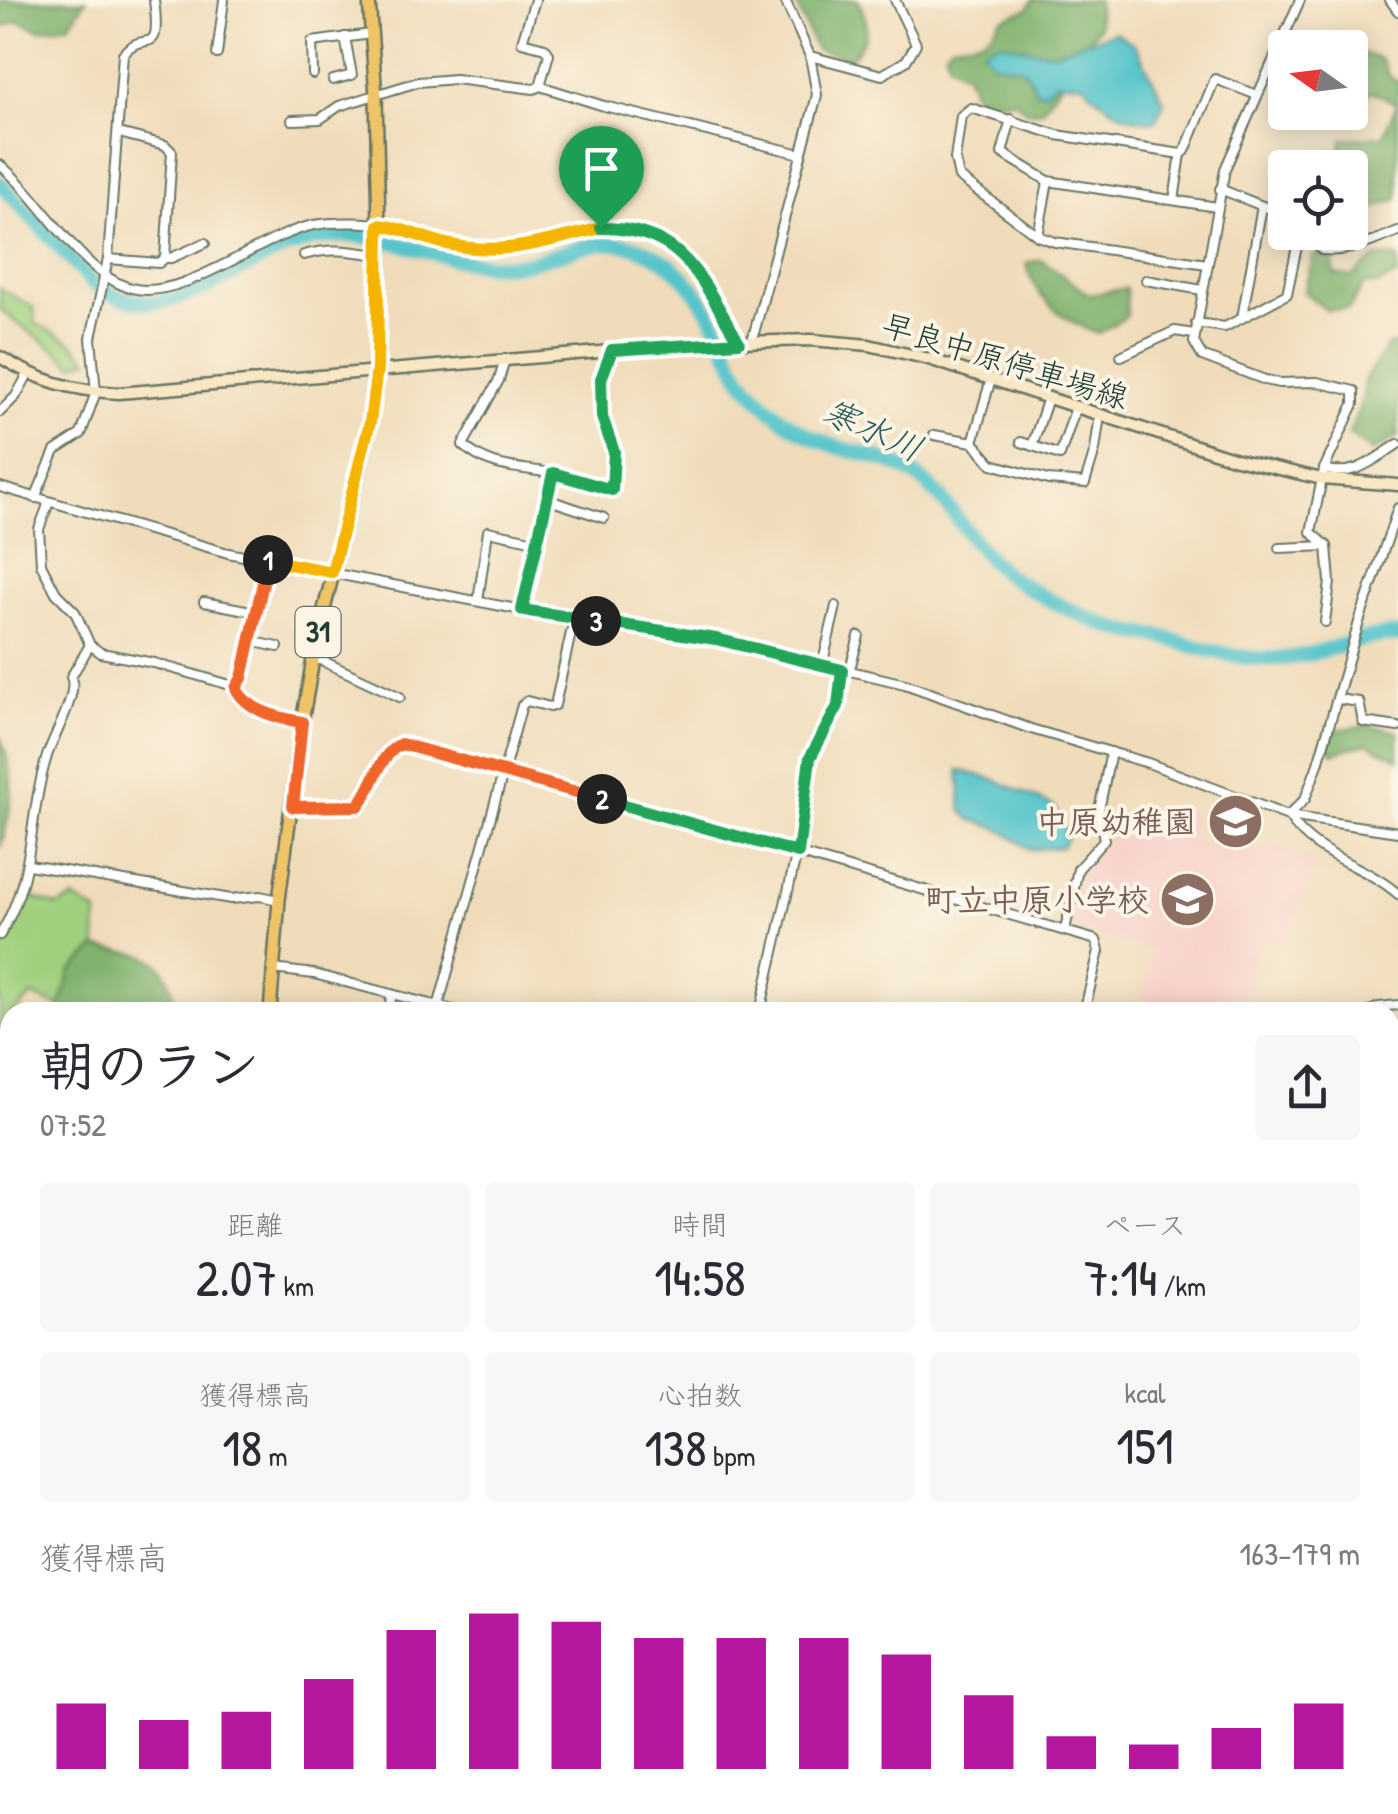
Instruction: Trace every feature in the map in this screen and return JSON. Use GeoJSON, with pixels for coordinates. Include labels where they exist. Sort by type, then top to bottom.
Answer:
{"type":"FeatureCollection","features":[{"type":"Feature","properties":{"kind":"main road","name":"31"},"geometry":{"type":"LineString","coordinates":[[271,1002],[279,900],[313,656],[366,443],[377,369],[376,96],[368,0]]}},
{"type":"Feature","properties":{"kind":"main road","name":"早良中原停車場線"},"geometry":{"type":"LineString","coordinates":[[0,357],[28,374],[64,388],[120,393],[705,343],[812,340],[869,345],[929,359],[1236,459],[1398,485]]}},
{"type":"Feature","properties":{"kind":"street"},"geometry":{"type":"LineString","coordinates":[[35,498],[54,451],[81,434],[96,392],[92,338],[108,259],[123,54],[129,47],[155,37],[158,28],[154,0]]}},
{"type":"Feature","properties":{"kind":"street"},"geometry":{"type":"LineString","coordinates":[[217,54],[224,0]]}},
{"type":"Feature","properties":{"kind":"street"},"geometry":{"type":"LineString","coordinates":[[535,0],[522,42],[545,48],[549,54],[540,86]]}},
{"type":"Feature","properties":{"kind":"street"},"geometry":{"type":"LineString","coordinates":[[752,341],[817,95],[810,56],[785,0]]}},
{"type":"Feature","properties":{"kind":"street"},"geometry":{"type":"LineString","coordinates":[[810,56],[882,75],[906,61],[916,44],[896,0]]}},
{"type":"Feature","properties":{"kind":"street"},"geometry":{"type":"LineString","coordinates":[[1300,0],[1230,153],[1216,206],[1194,334],[1196,349],[1202,356],[1264,380],[1317,382],[1354,391],[1354,404],[1323,474],[1311,532],[1327,546],[1330,582],[1325,622]]}},
{"type":"Feature","properties":{"kind":"street"},"geometry":{"type":"LineString","coordinates":[[1390,0],[1398,10]]}},
{"type":"Feature","properties":{"kind":"street"},"geometry":{"type":"LineString","coordinates":[[312,74],[312,42],[371,34]]}},
{"type":"Feature","properties":{"kind":"street"},"geometry":{"type":"LineString","coordinates":[[333,80],[352,75],[345,37]]}},
{"type":"Feature","properties":{"kind":"street"},"geometry":{"type":"LineString","coordinates":[[1174,200],[1181,154],[1214,79],[1256,95]]}},
{"type":"Feature","properties":{"kind":"street"},"geometry":{"type":"LineString","coordinates":[[292,120],[320,119],[339,106],[418,82],[456,80],[534,89],[540,86],[604,106],[801,154]]}},
{"type":"Feature","properties":{"kind":"street"},"geometry":{"type":"LineString","coordinates":[[1181,154],[1057,135],[967,108],[961,116],[955,167],[964,182],[1038,236],[1055,242],[1207,264]]}},
{"type":"Feature","properties":{"kind":"street"},"geometry":{"type":"LineString","coordinates":[[1011,119],[1002,153],[1048,181],[1216,206]]}},
{"type":"Feature","properties":{"kind":"street"},"geometry":{"type":"LineString","coordinates":[[108,259],[159,263],[164,258],[172,152],[165,145],[119,134]]}},
{"type":"Feature","properties":{"kind":"street"},"geometry":{"type":"LineString","coordinates":[[0,165],[104,274],[132,288],[166,289],[246,251],[315,225],[379,225],[450,245],[481,249],[524,248],[601,228],[635,230],[681,254],[712,292],[739,342]]}},
{"type":"Feature","properties":{"kind":"street"},"geometry":{"type":"LineString","coordinates":[[1038,236],[1048,181]]}},
{"type":"Feature","properties":{"kind":"street"},"geometry":{"type":"LineString","coordinates":[[1220,189],[1268,208]]}},
{"type":"Feature","properties":{"kind":"street"},"geometry":{"type":"LineString","coordinates":[[1242,318],[1262,206]]}},
{"type":"Feature","properties":{"kind":"street"},"geometry":{"type":"LineString","coordinates":[[1368,243],[1398,231]]}},
{"type":"Feature","properties":{"kind":"street"},"geometry":{"type":"LineString","coordinates":[[164,258],[204,243]]}},
{"type":"Feature","properties":{"kind":"street"},"geometry":{"type":"LineString","coordinates":[[304,254],[340,249],[378,256]]}},
{"type":"Feature","properties":{"kind":"street"},"geometry":{"type":"LineString","coordinates":[[1196,324],[1225,327],[1287,294],[1296,250]]}},
{"type":"Feature","properties":{"kind":"street"},"geometry":{"type":"LineString","coordinates":[[1146,280],[1202,290]]}},
{"type":"Feature","properties":{"kind":"street"},"geometry":{"type":"LineString","coordinates":[[1121,356],[1176,331],[1194,334]]}},
{"type":"Feature","properties":{"kind":"street"},"geometry":{"type":"LineString","coordinates":[[504,359],[499,380],[463,445],[474,456],[500,467],[553,473],[612,490],[614,452],[602,417],[601,379],[612,350]]}},
{"type":"Feature","properties":{"kind":"street"},"geometry":{"type":"LineString","coordinates":[[1,409],[28,374]]}},
{"type":"Feature","properties":{"kind":"street"},"geometry":{"type":"LineString","coordinates":[[973,442],[990,379]]}},
{"type":"Feature","properties":{"kind":"street"},"geometry":{"type":"LineString","coordinates":[[1032,446],[1048,398]]}},
{"type":"Feature","properties":{"kind":"street"},"geometry":{"type":"LineString","coordinates":[[1020,442],[1060,455],[1076,407]]}},
{"type":"Feature","properties":{"kind":"street"},"geometry":{"type":"LineString","coordinates":[[934,435],[973,442],[992,464],[1048,480],[1085,483],[1100,415]]}},
{"type":"Feature","properties":{"kind":"street"},"geometry":{"type":"LineString","coordinates":[[1323,474],[1357,470],[1398,444]]}},
{"type":"Feature","properties":{"kind":"street"},"geometry":{"type":"LineString","coordinates":[[522,610],[553,473]]}},
{"type":"Feature","properties":{"kind":"street"},"geometry":{"type":"LineString","coordinates":[[0,487],[228,552],[522,610],[716,639],[905,684],[1030,728],[1165,768],[1288,816],[1398,832]]}},
{"type":"Feature","properties":{"kind":"street"},"geometry":{"type":"LineString","coordinates":[[546,499],[604,518]]}},
{"type":"Feature","properties":{"kind":"street"},"geometry":{"type":"LineString","coordinates":[[49,502],[39,529],[41,564],[56,593],[82,623],[90,645],[101,652],[154,662],[236,688],[242,699],[262,712],[302,722]]}},
{"type":"Feature","properties":{"kind":"street"},"geometry":{"type":"LineString","coordinates":[[1288,816],[1305,799],[1398,508]]}},
{"type":"Feature","properties":{"kind":"street"},"geometry":{"type":"LineString","coordinates":[[478,601],[488,531],[535,540]]}},
{"type":"Feature","properties":{"kind":"street"},"geometry":{"type":"LineString","coordinates":[[1279,548],[1327,546]]}},
{"type":"Feature","properties":{"kind":"street"},"geometry":{"type":"LineString","coordinates":[[236,688],[268,560]]}},
{"type":"Feature","properties":{"kind":"street"},"geometry":{"type":"LineString","coordinates":[[204,602],[256,612]]}},
{"type":"Feature","properties":{"kind":"street"},"geometry":{"type":"LineString","coordinates":[[822,666],[836,606]]}},
{"type":"Feature","properties":{"kind":"street"},"geometry":{"type":"LineString","coordinates":[[439,1002],[524,702],[550,708],[556,705],[574,618]]}},
{"type":"Feature","properties":{"kind":"street"},"geometry":{"type":"LineString","coordinates":[[762,1002],[798,853],[810,758],[838,706],[859,636]]}},
{"type":"Feature","properties":{"kind":"street"},"geometry":{"type":"LineString","coordinates":[[250,641],[278,648]]}},
{"type":"Feature","properties":{"kind":"street"},"geometry":{"type":"LineString","coordinates":[[0,935],[15,907],[29,865],[46,759],[73,694],[71,677],[90,645]]}},
{"type":"Feature","properties":{"kind":"street"},"geometry":{"type":"LineString","coordinates":[[313,656],[400,697]]}},
{"type":"Feature","properties":{"kind":"street"},"geometry":{"type":"LineString","coordinates":[[1338,699],[1358,702],[1363,722],[1398,727]]}},
{"type":"Feature","properties":{"kind":"street"},"geometry":{"type":"LineString","coordinates":[[293,807],[358,806],[372,790],[385,757],[401,744],[1096,940],[1099,944],[1086,1002]]}},
{"type":"Feature","properties":{"kind":"street"},"geometry":{"type":"LineString","coordinates":[[1065,930],[1078,869],[1104,840],[1100,810],[1111,752]]}},
{"type":"Feature","properties":{"kind":"street"},"geometry":{"type":"LineString","coordinates":[[1288,816],[1330,856],[1376,878],[1398,894]]}},
{"type":"Feature","properties":{"kind":"street"},"geometry":{"type":"LineString","coordinates":[[29,865],[231,899],[260,896],[279,900]]}},
{"type":"Feature","properties":{"kind":"street"},"geometry":{"type":"LineString","coordinates":[[273,969],[314,974],[421,1002]]}},
{"type":"Feature","properties":{"kind":"street"},"geometry":{"type":"LineString","coordinates":[[390,1002],[392,995]]}},
{"type":"Feature","properties":{"kind":"shaded area","name":"町立中原小学校"},"geometry":{"type":"Polygon","coordinates":[[[1151,802],[1195,813],[1193,842],[1260,853],[1269,841],[1315,862],[1287,942],[1259,942],[1244,1002],[1142,1002],[1152,951],[1069,929],[1081,872],[1111,841],[1105,814],[1148,818],[1151,802]]]}},
{"type":"Feature","properties":{"kind":"green space"},"geometry":{"type":"Polygon","coordinates":[[[0,0],[86,0],[69,25],[39,30],[19,21],[0,28],[0,0]]]}},
{"type":"Feature","properties":{"kind":"green space"},"geometry":{"type":"Polygon","coordinates":[[[794,0],[858,0],[866,25],[862,44],[850,58],[816,50],[794,0]]]}},
{"type":"Feature","properties":{"kind":"green space"},"geometry":{"type":"Polygon","coordinates":[[[1033,0],[1098,0],[1098,27],[1042,110],[1027,112],[1014,100],[995,103],[975,96],[967,75],[949,63],[945,52],[951,44],[986,36],[1001,19],[1028,9],[1033,0]]]}},
{"type":"Feature","properties":{"kind":"green space"},"geometry":{"type":"Polygon","coordinates":[[[1368,55],[1380,59],[1390,77],[1398,81],[1398,199],[1370,210],[1368,150],[1340,150],[1343,139],[1383,136],[1397,104],[1372,91],[1368,94],[1368,55]]]}},
{"type":"Feature","properties":{"kind":"green space"},"geometry":{"type":"Polygon","coordinates":[[[1314,254],[1332,258],[1335,274],[1352,277],[1377,257],[1398,258],[1398,275],[1377,285],[1364,284],[1349,309],[1326,310],[1304,292],[1314,254]]]}},
{"type":"Feature","properties":{"kind":"green space"},"geometry":{"type":"Polygon","coordinates":[[[1041,260],[1090,295],[1126,288],[1127,316],[1098,334],[1074,323],[1043,298],[1030,276],[1027,263],[1041,260]]]}},
{"type":"Feature","properties":{"kind":"green space"},"geometry":{"type":"Polygon","coordinates":[[[0,288],[34,308],[35,323],[71,342],[89,360],[73,365],[9,317],[0,309],[0,288]]]}},
{"type":"Feature","properties":{"kind":"green space"},"geometry":{"type":"Polygon","coordinates":[[[1398,343],[1398,436],[1372,452],[1349,434],[1363,397],[1364,381],[1387,346],[1398,343]]]}},
{"type":"Feature","properties":{"kind":"green space"},"geometry":{"type":"Polygon","coordinates":[[[1366,725],[1398,731],[1398,759],[1367,743],[1333,753],[1327,747],[1332,731],[1366,725]]]}},
{"type":"Feature","properties":{"kind":"green space"},"geometry":{"type":"Polygon","coordinates":[[[0,736],[9,765],[11,792],[0,848],[0,736]]]}},
{"type":"Feature","properties":{"kind":"green space"},"geometry":{"type":"Polygon","coordinates":[[[28,896],[58,906],[74,899],[97,912],[96,948],[71,971],[62,1002],[32,996],[26,1002],[0,1002],[0,953],[28,896]]]}},
{"type":"Feature","properties":{"kind":"green space"},"geometry":{"type":"Polygon","coordinates":[[[96,948],[144,955],[161,967],[175,1002],[62,1002],[71,971],[96,948]]]}},
{"type":"Feature","properties":{"kind":"water"},"geometry":{"type":"Polygon","coordinates":[[[1115,32],[1135,45],[1164,101],[1156,120],[1135,119],[1116,110],[1084,83],[1055,82],[1045,92],[1036,91],[1025,72],[1016,66],[993,63],[982,50],[999,42],[1054,52],[1115,32]]]}},
{"type":"Feature","properties":{"kind":"water"},"geometry":{"type":"Polygon","coordinates":[[[959,770],[995,780],[1055,807],[1068,835],[1062,847],[1031,850],[998,828],[971,820],[962,811],[959,770]]]}},
{"type":"Feature","properties":{"kind":"waterway","name":"寒水川"},"geometry":{"type":"LineString","coordinates":[[0,183],[91,282],[123,298],[153,302],[183,296],[303,242],[336,236],[379,239],[464,261],[507,265],[584,246],[632,246],[671,266],[692,288],[717,326],[738,372],[768,407],[814,438],[905,469],[935,492],[994,564],[1052,601],[1117,629],[1244,657],[1295,657],[1372,637],[1398,635]]}},
{"type":"Feature","properties":{"kind":"place","name":"中原幼稚園"},"geometry":{"type":"Point","coordinates":[1235,822]}},
{"type":"Feature","properties":{"kind":"place","name":"町立中原小学校"},"geometry":{"type":"Point","coordinates":[1188,900]}},
{"type":"Feature","properties":{"kind":"route"},"geometry":{"type":"LineString","coordinates":[[379,225],[432,241],[481,249],[524,248],[601,228],[635,230],[681,254],[712,292],[739,342],[612,350],[601,379],[602,417],[614,452],[612,490],[553,473],[522,610],[647,626],[842,670],[838,706],[810,758],[798,853],[401,744],[385,757],[372,790],[358,806],[293,807],[302,722],[262,712],[242,699],[236,688],[242,678],[268,560],[332,572],[370,422],[377,369],[379,225]]}}]}
